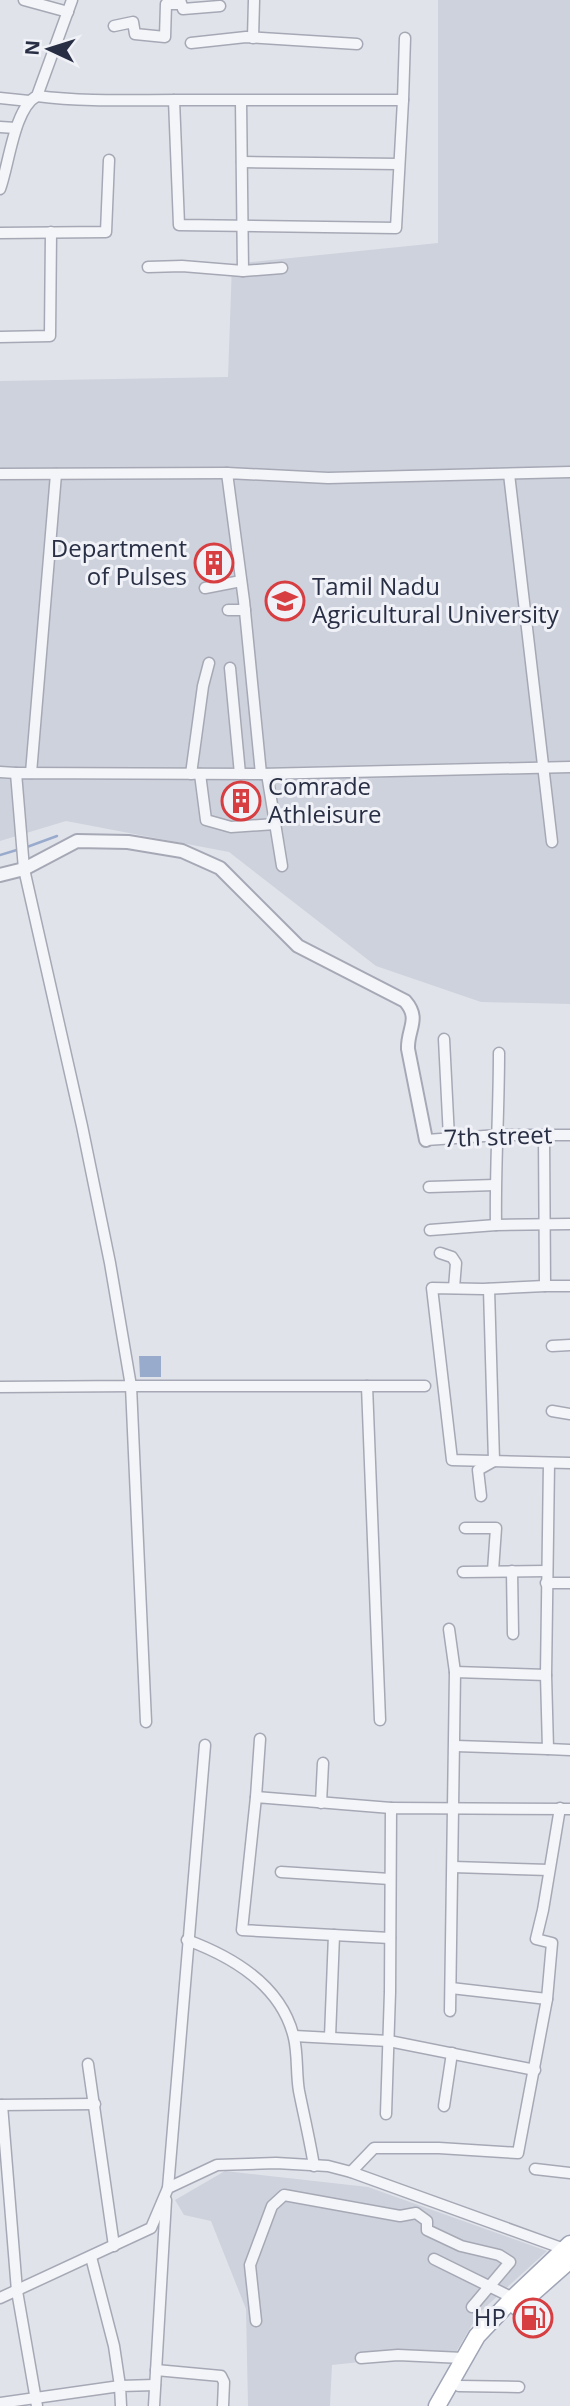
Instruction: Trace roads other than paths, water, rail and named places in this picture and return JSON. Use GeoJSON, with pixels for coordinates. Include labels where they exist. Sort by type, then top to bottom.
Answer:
{"type":"FeatureCollection","features":[{"type":"Feature","properties":{"kind":"main road"},"geometry":{"type":"LineString","coordinates":[[437,2406],[477,2336],[513,2298],[569,2251]]}},
{"type":"Feature","properties":{"kind":"main road"},"geometry":{"type":"LineString","coordinates":[[449,2406],[474,2357],[490,2336],[569,2251]]}},
{"type":"Feature","properties":{"kind":"street"},"geometry":{"type":"LineString","coordinates":[[24,0],[68,12]]}},
{"type":"Feature","properties":{"kind":"street"},"geometry":{"type":"LineString","coordinates":[[0,190],[16,128],[33,98],[72,0]]}},
{"type":"Feature","properties":{"kind":"street"},"geometry":{"type":"LineString","coordinates":[[253,38],[254,0]]}},
{"type":"Feature","properties":{"kind":"street"},"geometry":{"type":"LineString","coordinates":[[114,26],[133,22],[135,34],[165,37],[166,4],[180,2],[183,9],[220,6]]}},
{"type":"Feature","properties":{"kind":"street"},"geometry":{"type":"LineString","coordinates":[[191,43],[253,38],[357,44]]}},
{"type":"Feature","properties":{"kind":"street"},"geometry":{"type":"LineString","coordinates":[[174,100],[179,225],[396,228],[405,38]]}},
{"type":"Feature","properties":{"kind":"street"},"geometry":{"type":"LineString","coordinates":[[0,98],[403,100]]}},
{"type":"Feature","properties":{"kind":"street"},"geometry":{"type":"LineString","coordinates":[[241,101],[243,271]]}},
{"type":"Feature","properties":{"kind":"street"},"geometry":{"type":"LineString","coordinates":[[0,127],[16,128]]}},
{"type":"Feature","properties":{"kind":"street"},"geometry":{"type":"LineString","coordinates":[[0,233],[106,232],[109,160]]}},
{"type":"Feature","properties":{"kind":"street"},"geometry":{"type":"LineString","coordinates":[[242,162],[399,164]]}},
{"type":"Feature","properties":{"kind":"street"},"geometry":{"type":"LineString","coordinates":[[0,337],[50,336],[51,232]]}},
{"type":"Feature","properties":{"kind":"street"},"geometry":{"type":"LineString","coordinates":[[148,267],[181,266],[243,271],[282,268]]}},
{"type":"Feature","properties":{"kind":"street"},"geometry":{"type":"LineString","coordinates":[[0,474],[226,473],[328,478],[570,472]]}},
{"type":"Feature","properties":{"kind":"street"},"geometry":{"type":"LineString","coordinates":[[226,473],[264,774],[282,866]]}},
{"type":"Feature","properties":{"kind":"street"},"geometry":{"type":"LineString","coordinates":[[31,773],[56,474]]}},
{"type":"Feature","properties":{"kind":"street"},"geometry":{"type":"LineString","coordinates":[[509,474],[552,842]]}},
{"type":"Feature","properties":{"kind":"street"},"geometry":{"type":"LineString","coordinates":[[205,588],[241,581]]}},
{"type":"Feature","properties":{"kind":"street"},"geometry":{"type":"LineString","coordinates":[[228,610],[245,610]]}},
{"type":"Feature","properties":{"kind":"street"},"geometry":{"type":"LineString","coordinates":[[209,663],[203,687],[195,774],[206,820],[232,827],[275,824]]}},
{"type":"Feature","properties":{"kind":"street"},"geometry":{"type":"LineString","coordinates":[[230,668],[240,774]]}},
{"type":"Feature","properties":{"kind":"street"},"geometry":{"type":"LineString","coordinates":[[0,772],[264,774],[570,767]]}},
{"type":"Feature","properties":{"kind":"street"},"geometry":{"type":"LineString","coordinates":[[16,773],[24,869],[82,1126],[110,1263],[131,1386],[146,1722]]}},
{"type":"Feature","properties":{"kind":"street"},"geometry":{"type":"LineString","coordinates":[[0,875],[24,869],[78,841],[128,842],[182,851],[220,868],[298,946],[405,1001],[411,1008],[414,1017],[408,1049],[426,1140]]}},
{"type":"Feature","properties":{"kind":"street"},"geometry":{"type":"LineString","coordinates":[[444,1039],[449,1138]]}},
{"type":"Feature","properties":{"kind":"street"},"geometry":{"type":"LineString","coordinates":[[496,1225],[499,1053]]}},
{"type":"Feature","properties":{"kind":"street","name":"7th street"},"geometry":{"type":"LineString","coordinates":[[426,1140],[499,1135],[570,1135]]}},
{"type":"Feature","properties":{"kind":"street"},"geometry":{"type":"LineString","coordinates":[[544,1135],[545,1286]]}},
{"type":"Feature","properties":{"kind":"street"},"geometry":{"type":"LineString","coordinates":[[429,1187],[495,1185]]}},
{"type":"Feature","properties":{"kind":"street"},"geometry":{"type":"LineString","coordinates":[[430,1230],[496,1225],[570,1224]]}},
{"type":"Feature","properties":{"kind":"street"},"geometry":{"type":"LineString","coordinates":[[440,1253],[452,1257],[456,1263],[454,1288]]}},
{"type":"Feature","properties":{"kind":"street"},"geometry":{"type":"LineString","coordinates":[[570,1286],[432,1288],[452,1460],[570,1463]]}},
{"type":"Feature","properties":{"kind":"street"},"geometry":{"type":"LineString","coordinates":[[489,1289],[494,1461]]}},
{"type":"Feature","properties":{"kind":"street"},"geometry":{"type":"LineString","coordinates":[[552,1346],[570,1345]]}},
{"type":"Feature","properties":{"kind":"street"},"geometry":{"type":"LineString","coordinates":[[367,1386],[380,1720]]}},
{"type":"Feature","properties":{"kind":"street"},"geometry":{"type":"LineString","coordinates":[[0,1387],[425,1386]]}},
{"type":"Feature","properties":{"kind":"street"},"geometry":{"type":"LineString","coordinates":[[552,1411],[570,1414]]}},
{"type":"Feature","properties":{"kind":"street"},"geometry":{"type":"LineString","coordinates":[[481,1496],[478,1470],[494,1461]]}},
{"type":"Feature","properties":{"kind":"street"},"geometry":{"type":"LineString","coordinates":[[548,1749],[546,1571],[549,1463]]}},
{"type":"Feature","properties":{"kind":"street"},"geometry":{"type":"LineString","coordinates":[[465,1528],[496,1528],[493,1571]]}},
{"type":"Feature","properties":{"kind":"street"},"geometry":{"type":"LineString","coordinates":[[512,1571],[513,1633]]}},
{"type":"Feature","properties":{"kind":"street"},"geometry":{"type":"LineString","coordinates":[[463,1572],[546,1571]]}},
{"type":"Feature","properties":{"kind":"street"},"geometry":{"type":"LineString","coordinates":[[546,1583],[570,1583]]}},
{"type":"Feature","properties":{"kind":"street"},"geometry":{"type":"LineString","coordinates":[[449,1629],[456,1672],[450,2011]]}},
{"type":"Feature","properties":{"kind":"street"},"geometry":{"type":"LineString","coordinates":[[456,1672],[546,1675]]}},
{"type":"Feature","properties":{"kind":"street"},"geometry":{"type":"LineString","coordinates":[[260,1739],[242,1930],[390,1938]]}},
{"type":"Feature","properties":{"kind":"street"},"geometry":{"type":"LineString","coordinates":[[154,2406],[167,2189],[205,1745]]}},
{"type":"Feature","properties":{"kind":"street"},"geometry":{"type":"LineString","coordinates":[[456,1746],[570,1750]]}},
{"type":"Feature","properties":{"kind":"street"},"geometry":{"type":"LineString","coordinates":[[321,1803],[323,1763]]}},
{"type":"Feature","properties":{"kind":"street"},"geometry":{"type":"LineString","coordinates":[[256,1797],[391,1808],[565,1808],[549,1870],[536,1939],[552,1943],[547,1998],[519,2154],[439,2148],[374,2148],[351,2172]]}},
{"type":"Feature","properties":{"kind":"street"},"geometry":{"type":"LineString","coordinates":[[386,2114],[391,1808]]}},
{"type":"Feature","properties":{"kind":"street"},"geometry":{"type":"LineString","coordinates":[[453,1867],[549,1870]]}},
{"type":"Feature","properties":{"kind":"street"},"geometry":{"type":"LineString","coordinates":[[281,1872],[390,1879]]}},
{"type":"Feature","properties":{"kind":"street"},"geometry":{"type":"LineString","coordinates":[[330,2037],[334,1935]]}},
{"type":"Feature","properties":{"kind":"street"},"geometry":{"type":"LineString","coordinates":[[187,1940],[241,1966],[265,1984],[286,2013],[293,2036],[299,2090],[314,2166]]}},
{"type":"Feature","properties":{"kind":"street"},"geometry":{"type":"LineString","coordinates":[[451,1988],[547,1998]]}},
{"type":"Feature","properties":{"kind":"street"},"geometry":{"type":"LineString","coordinates":[[293,2036],[389,2040],[535,2070]]}},
{"type":"Feature","properties":{"kind":"street"},"geometry":{"type":"LineString","coordinates":[[444,2106],[452,2053]]}},
{"type":"Feature","properties":{"kind":"street"},"geometry":{"type":"LineString","coordinates":[[88,2064],[114,2246]]}},
{"type":"Feature","properties":{"kind":"street"},"geometry":{"type":"LineString","coordinates":[[36,2402],[17,2291],[1,2105],[95,2104]]}},
{"type":"Feature","properties":{"kind":"street"},"geometry":{"type":"LineString","coordinates":[[0,2298],[151,2228],[167,2189],[217,2165],[276,2164],[351,2172],[569,2251]]}},
{"type":"Feature","properties":{"kind":"street"},"geometry":{"type":"LineString","coordinates":[[535,2169],[570,2173]]}},
{"type":"Feature","properties":{"kind":"street"},"geometry":{"type":"LineString","coordinates":[[256,2321],[250,2265],[272,2206],[284,2195],[400,2216],[416,2213],[427,2221],[427,2230],[461,2246],[499,2255],[510,2262],[472,2307]]}},
{"type":"Feature","properties":{"kind":"street"},"geometry":{"type":"LineString","coordinates":[[91,2257],[114,2346],[121,2406]]}},
{"type":"Feature","properties":{"kind":"street"},"geometry":{"type":"LineString","coordinates":[[434,2259],[513,2298]]}},
{"type":"Feature","properties":{"kind":"street"},"geometry":{"type":"LineString","coordinates":[[361,2358],[398,2355],[463,2358]]}},
{"type":"Feature","properties":{"kind":"street"},"geometry":{"type":"LineString","coordinates":[[156,2370],[221,2376],[224,2382],[223,2406]]}},
{"type":"Feature","properties":{"kind":"street"},"geometry":{"type":"LineString","coordinates":[[0,2403],[36,2402],[120,2386],[155,2385]]}},
{"type":"Feature","properties":{"kind":"street"},"geometry":{"type":"LineString","coordinates":[[459,2386],[519,2387]]}},
{"type":"Feature","properties":{"kind":"water"},"geometry":{"type":"Polygon","coordinates":[[[139,1356],[161,1356],[161,1377],[140,1377],[139,1356]]]}},
{"type":"Feature","properties":{"kind":"waterway"},"geometry":{"type":"LineString","coordinates":[[27,847],[57,836]]}},
{"type":"Feature","properties":{"kind":"waterway"},"geometry":{"type":"LineString","coordinates":[[0,855],[20,849]]}},
{"type":"Feature","properties":{"kind":"place","name":"Department of Pulses"},"geometry":{"type":"Point","coordinates":[214,563]}},
{"type":"Feature","properties":{"kind":"place","name":"Tamil Nadu Agricultural University"},"geometry":{"type":"Point","coordinates":[285,601]}},
{"type":"Feature","properties":{"kind":"place","name":"Comrade Athleisure"},"geometry":{"type":"Point","coordinates":[241,801]}},
{"type":"Feature","properties":{"kind":"place","name":"HP"},"geometry":{"type":"Point","coordinates":[533,2318]}}]}
